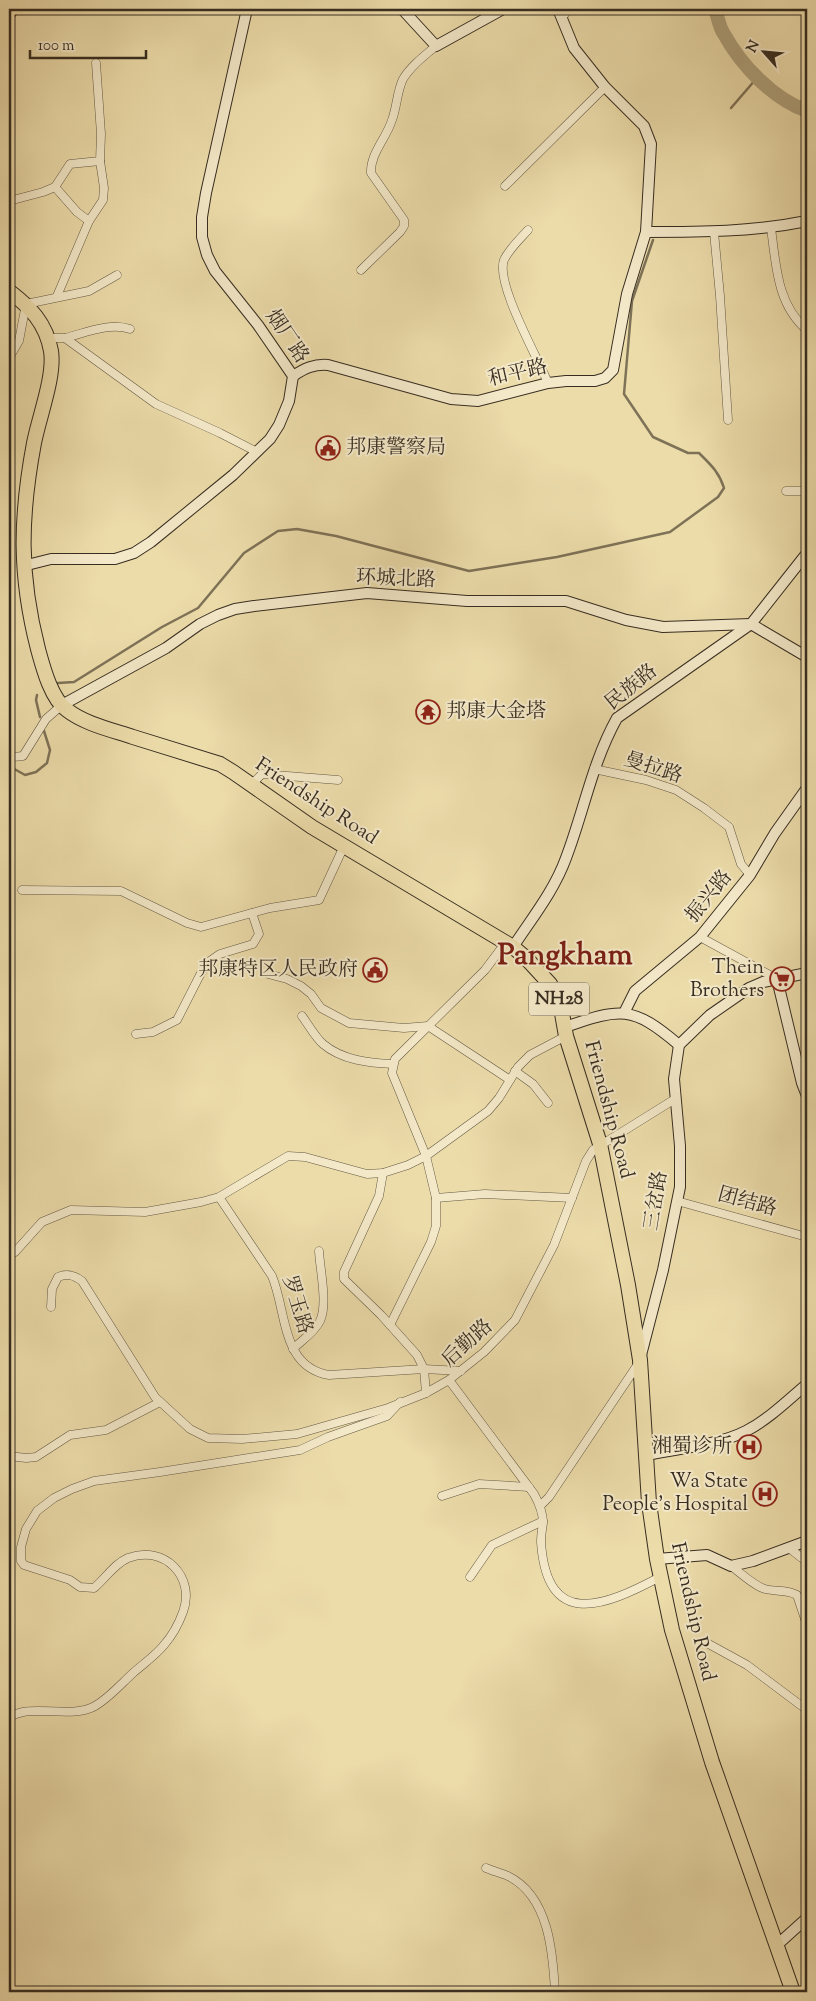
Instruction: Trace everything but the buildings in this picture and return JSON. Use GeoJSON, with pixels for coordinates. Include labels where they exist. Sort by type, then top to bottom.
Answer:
{"type":"FeatureCollection","features":[{"type":"Feature","properties":{"kind":"highway","name":"Friendship Road"},"geometry":{"type":"LineString","coordinates":[[9,291],[26,304],[40,320],[48,338],[51,353],[50,372],[36,431],[26,492],[23,566],[32,624],[43,666],[51,687],[62,705],[67,710],[84,719],[110,730],[220,764],[252,784],[312,827],[468,922],[509,944],[526,958],[550,984],[560,1002],[566,1032],[600,1144],[628,1285],[640,1360],[649,1503],[660,1577],[672,1630],[712,1762],[793,1992]]}},
{"type":"Feature","properties":{"kind":"main road"},"geometry":{"type":"LineString","coordinates":[[9,14],[14,9]]}},
{"type":"Feature","properties":{"kind":"main road","name":"烟厂路"},"geometry":{"type":"LineString","coordinates":[[23,566],[51,559],[115,559],[134,553],[151,542],[234,476],[270,439],[289,401],[293,376],[258,325],[215,272],[207,255],[202,237],[202,217],[206,194],[247,9]]}},
{"type":"Feature","properties":{"kind":"main road"},"geometry":{"type":"LineString","coordinates":[[402,9],[436,46],[502,9]]}},
{"type":"Feature","properties":{"kind":"main road","name":"和平路"},"geometry":{"type":"LineString","coordinates":[[293,376],[305,368],[316,365],[328,365],[451,399],[478,401],[548,383],[595,381],[605,378],[613,370],[627,294],[646,232],[651,144],[644,126],[605,87],[574,48],[562,11]]}},
{"type":"Feature","properties":{"kind":"main road"},"geometry":{"type":"LineString","coordinates":[[646,232],[714,232],[771,228],[807,221]]}},
{"type":"Feature","properties":{"kind":"main road","name":"民族路"},"geometry":{"type":"LineString","coordinates":[[509,944],[555,884],[578,826],[604,741],[617,718],[751,624],[807,552]]}},
{"type":"Feature","properties":{"kind":"main road","name":"环城北路"},"geometry":{"type":"LineString","coordinates":[[62,705],[166,648],[200,624],[235,609],[254,606],[367,593],[384,593],[467,601],[566,601],[626,620],[664,627],[751,624]]}},
{"type":"Feature","properties":{"kind":"main road"},"geometry":{"type":"LineString","coordinates":[[751,624],[807,657]]}},
{"type":"Feature","properties":{"kind":"main road","name":"振兴路"},"geometry":{"type":"LineString","coordinates":[[624,1013],[636,991],[700,937],[750,875],[775,833],[807,788]]}},
{"type":"Feature","properties":{"kind":"main road"},"geometry":{"type":"LineString","coordinates":[[566,1032],[601,1015],[624,1013],[640,1017],[655,1025],[679,1044],[710,1014],[749,988],[763,982],[807,972]]}},
{"type":"Feature","properties":{"kind":"main road"},"geometry":{"type":"LineString","coordinates":[[777,979],[802,1083],[807,1096]]}},
{"type":"Feature","properties":{"kind":"main road","name":"三岔路"},"geometry":{"type":"LineString","coordinates":[[640,1360],[663,1270],[681,1172],[674,1079],[679,1044]]}},
{"type":"Feature","properties":{"kind":"main road"},"geometry":{"type":"LineString","coordinates":[[646,1455],[709,1443],[746,1431],[807,1384]]}},
{"type":"Feature","properties":{"kind":"main road"},"geometry":{"type":"LineString","coordinates":[[657,1559],[707,1555],[731,1566],[753,1561],[807,1541]]}},
{"type":"Feature","properties":{"kind":"main road"},"geometry":{"type":"LineString","coordinates":[[777,1945],[807,1918]]}},
{"type":"Feature","properties":{"kind":"street"},"geometry":{"type":"LineString","coordinates":[[361,270],[404,226],[404,220],[371,173],[370,164],[392,121],[399,89],[404,79],[422,57],[436,46]]}},
{"type":"Feature","properties":{"kind":"street"},"geometry":{"type":"LineString","coordinates":[[57,296],[89,221],[103,200],[104,188],[100,160],[101,134],[96,63]]}},
{"type":"Feature","properties":{"kind":"street"},"geometry":{"type":"LineString","coordinates":[[506,186],[605,87]]}},
{"type":"Feature","properties":{"kind":"street"},"geometry":{"type":"LineString","coordinates":[[9,201],[55,187],[70,164],[100,160]]}},
{"type":"Feature","properties":{"kind":"street"},"geometry":{"type":"LineString","coordinates":[[55,187],[77,212],[89,221]]}},
{"type":"Feature","properties":{"kind":"street"},"geometry":{"type":"LineString","coordinates":[[771,228],[782,294],[789,311],[807,330]]}},
{"type":"Feature","properties":{"kind":"street"},"geometry":{"type":"LineString","coordinates":[[528,230],[510,250],[504,261],[503,275],[518,319],[548,383]]}},
{"type":"Feature","properties":{"kind":"street"},"geometry":{"type":"LineString","coordinates":[[714,232],[728,420]]}},
{"type":"Feature","properties":{"kind":"street"},"geometry":{"type":"LineString","coordinates":[[9,358],[19,341],[26,304],[89,290],[117,275]]}},
{"type":"Feature","properties":{"kind":"street"},"geometry":{"type":"LineString","coordinates":[[48,338],[65,338],[111,326],[130,329]]}},
{"type":"Feature","properties":{"kind":"street"},"geometry":{"type":"LineString","coordinates":[[65,338],[156,404],[257,452]]}},
{"type":"Feature","properties":{"kind":"street"},"geometry":{"type":"LineString","coordinates":[[786,491],[807,491]]}},
{"type":"Feature","properties":{"kind":"street"},"geometry":{"type":"LineString","coordinates":[[9,755],[13,757],[23,756],[46,719],[62,705]]}},
{"type":"Feature","properties":{"kind":"street","name":"曼拉路"},"geometry":{"type":"LineString","coordinates":[[594,769],[646,780],[676,790],[704,808],[729,827],[741,864],[750,875]]}},
{"type":"Feature","properties":{"kind":"street"},"geometry":{"type":"LineString","coordinates":[[252,784],[262,774],[338,780]]}},
{"type":"Feature","properties":{"kind":"street"},"geometry":{"type":"LineString","coordinates":[[22,890],[121,891],[187,923],[201,927],[252,912],[320,900],[344,846]]}},
{"type":"Feature","properties":{"kind":"street"},"geometry":{"type":"LineString","coordinates":[[136,1034],[152,1032],[177,1020],[201,973],[210,961],[220,954],[253,944],[256,941],[259,934],[252,912]]}},
{"type":"Feature","properties":{"kind":"street"},"geometry":{"type":"LineString","coordinates":[[700,937],[777,979]]}},
{"type":"Feature","properties":{"kind":"street"},"geometry":{"type":"LineString","coordinates":[[390,1325],[431,1242],[436,1226],[436,1198],[426,1156],[392,1073],[392,1064],[509,944]]}},
{"type":"Feature","properties":{"kind":"street"},"geometry":{"type":"LineString","coordinates":[[268,974],[287,979],[301,986],[312,994],[321,1008],[349,1023],[404,1028],[428,1026],[510,1080]]}},
{"type":"Feature","properties":{"kind":"street"},"geometry":{"type":"LineString","coordinates":[[302,1016],[322,1044],[344,1056],[367,1062],[392,1064]]}},
{"type":"Feature","properties":{"kind":"street"},"geometry":{"type":"LineString","coordinates":[[9,1256],[15,1252],[42,1222],[71,1210],[145,1212],[201,1202],[219,1197],[288,1156],[305,1157],[367,1174],[383,1173],[408,1165],[426,1156],[488,1111],[515,1071],[530,1055],[566,1032]]}},
{"type":"Feature","properties":{"kind":"street"},"geometry":{"type":"LineString","coordinates":[[515,1071],[533,1084],[548,1102]]}},
{"type":"Feature","properties":{"kind":"street","name":"后勤路"},"geometry":{"type":"LineString","coordinates":[[660,1577],[610,1600],[573,1604],[557,1593],[550,1583],[541,1542],[543,1521],[540,1506],[529,1487],[449,1380],[484,1352],[515,1320],[554,1246],[589,1154],[600,1144],[675,1099]]}},
{"type":"Feature","properties":{"kind":"street"},"geometry":{"type":"LineString","coordinates":[[383,1173],[380,1196],[343,1275],[344,1279],[417,1355],[424,1369],[426,1393]]}},
{"type":"Feature","properties":{"kind":"street"},"geometry":{"type":"LineString","coordinates":[[436,1198],[493,1194],[572,1198]]}},
{"type":"Feature","properties":{"kind":"street","name":"罗玉路"},"geometry":{"type":"LineString","coordinates":[[219,1197],[272,1276],[281,1303],[292,1350],[310,1369],[329,1375],[424,1369],[462,1370]]}},
{"type":"Feature","properties":{"kind":"street","name":"团结路"},"geometry":{"type":"LineString","coordinates":[[677,1201],[807,1237]]}},
{"type":"Feature","properties":{"kind":"street"},"geometry":{"type":"LineString","coordinates":[[292,1350],[316,1328],[324,1308],[319,1251]]}},
{"type":"Feature","properties":{"kind":"street"},"geometry":{"type":"LineString","coordinates":[[51,1307],[52,1289],[58,1277],[70,1274],[82,1281],[146,1385],[160,1402],[198,1435],[220,1440],[278,1437],[297,1434],[388,1408],[426,1393],[449,1380]]}},
{"type":"Feature","properties":{"kind":"street"},"geometry":{"type":"LineString","coordinates":[[540,1506],[549,1497],[640,1360]]}},
{"type":"Feature","properties":{"kind":"street"},"geometry":{"type":"LineString","coordinates":[[9,1456],[36,1457],[70,1434],[106,1430],[160,1402]]}},
{"type":"Feature","properties":{"kind":"street"},"geometry":{"type":"LineString","coordinates":[[9,1717],[24,1712],[68,1711],[94,1707],[164,1645],[183,1614],[186,1600],[187,1588],[182,1576],[173,1566],[152,1555],[142,1554],[126,1559],[116,1566],[94,1588],[80,1587],[70,1580],[24,1565],[21,1561],[21,1547],[26,1529],[37,1511],[54,1498],[94,1481],[300,1450],[328,1437],[387,1416],[400,1402]]}},
{"type":"Feature","properties":{"kind":"street"},"geometry":{"type":"LineString","coordinates":[[442,1496],[479,1484],[529,1487]]}},
{"type":"Feature","properties":{"kind":"street"},"geometry":{"type":"LineString","coordinates":[[470,1577],[492,1545],[543,1521]]}},
{"type":"Feature","properties":{"kind":"street"},"geometry":{"type":"LineString","coordinates":[[789,1548],[807,1562]]}},
{"type":"Feature","properties":{"kind":"street"},"geometry":{"type":"LineString","coordinates":[[731,1566],[762,1588],[775,1591],[788,1590],[797,1595],[806,1622]]}},
{"type":"Feature","properties":{"kind":"street"},"geometry":{"type":"LineString","coordinates":[[704,1642],[747,1665],[807,1710]]}},
{"type":"Feature","properties":{"kind":"street"},"geometry":{"type":"LineString","coordinates":[[486,1868],[509,1876],[526,1890],[537,1906],[551,1939],[555,1992]]}},
{"type":"Feature","properties":{"kind":"waterway"},"geometry":{"type":"LineString","coordinates":[[715,9],[722,31],[749,69],[770,90],[794,106],[807,111]]}},
{"type":"Feature","properties":{"kind":"waterway"},"geometry":{"type":"LineString","coordinates":[[731,108],[756,79]]}},
{"type":"Feature","properties":{"kind":"waterway"},"geometry":{"type":"LineString","coordinates":[[58,683],[74,682],[162,627],[198,608],[244,553],[278,531],[297,529],[336,536],[469,571],[557,557],[670,532],[718,497],[724,488],[720,477],[711,465],[699,453],[688,453],[653,437],[624,394],[632,301],[653,240]]}},
{"type":"Feature","properties":{"kind":"waterway"},"geometry":{"type":"LineString","coordinates":[[37,695],[36,700],[40,717]]}},
{"type":"Feature","properties":{"kind":"waterway"},"geometry":{"type":"LineString","coordinates":[[9,766],[25,775],[36,772],[47,763],[50,750],[44,731]]}},
{"type":"Feature","properties":{"kind":"place","name":"邦康警察局"},"geometry":{"type":"Point","coordinates":[328,448]}},
{"type":"Feature","properties":{"kind":"place","name":"邦康大金塔"},"geometry":{"type":"Point","coordinates":[428,712]}},
{"type":"Feature","properties":{"kind":"place","name":"邦康特区人民政府"},"geometry":{"type":"Point","coordinates":[375,970]}},
{"type":"Feature","properties":{"kind":"place","name":"Thein Brothers"},"geometry":{"type":"Point","coordinates":[782,979]}},
{"type":"Feature","properties":{"kind":"place","name":"湘蜀诊所"},"geometry":{"type":"Point","coordinates":[749,1447]}},
{"type":"Feature","properties":{"kind":"place","name":"Wa State People's Hospital"},"geometry":{"type":"Point","coordinates":[765,1494]}},
{"type":"Feature","properties":{"kind":"district","name":"Pangkham"},"geometry":{"type":"Point","coordinates":[565,956]}}]}
